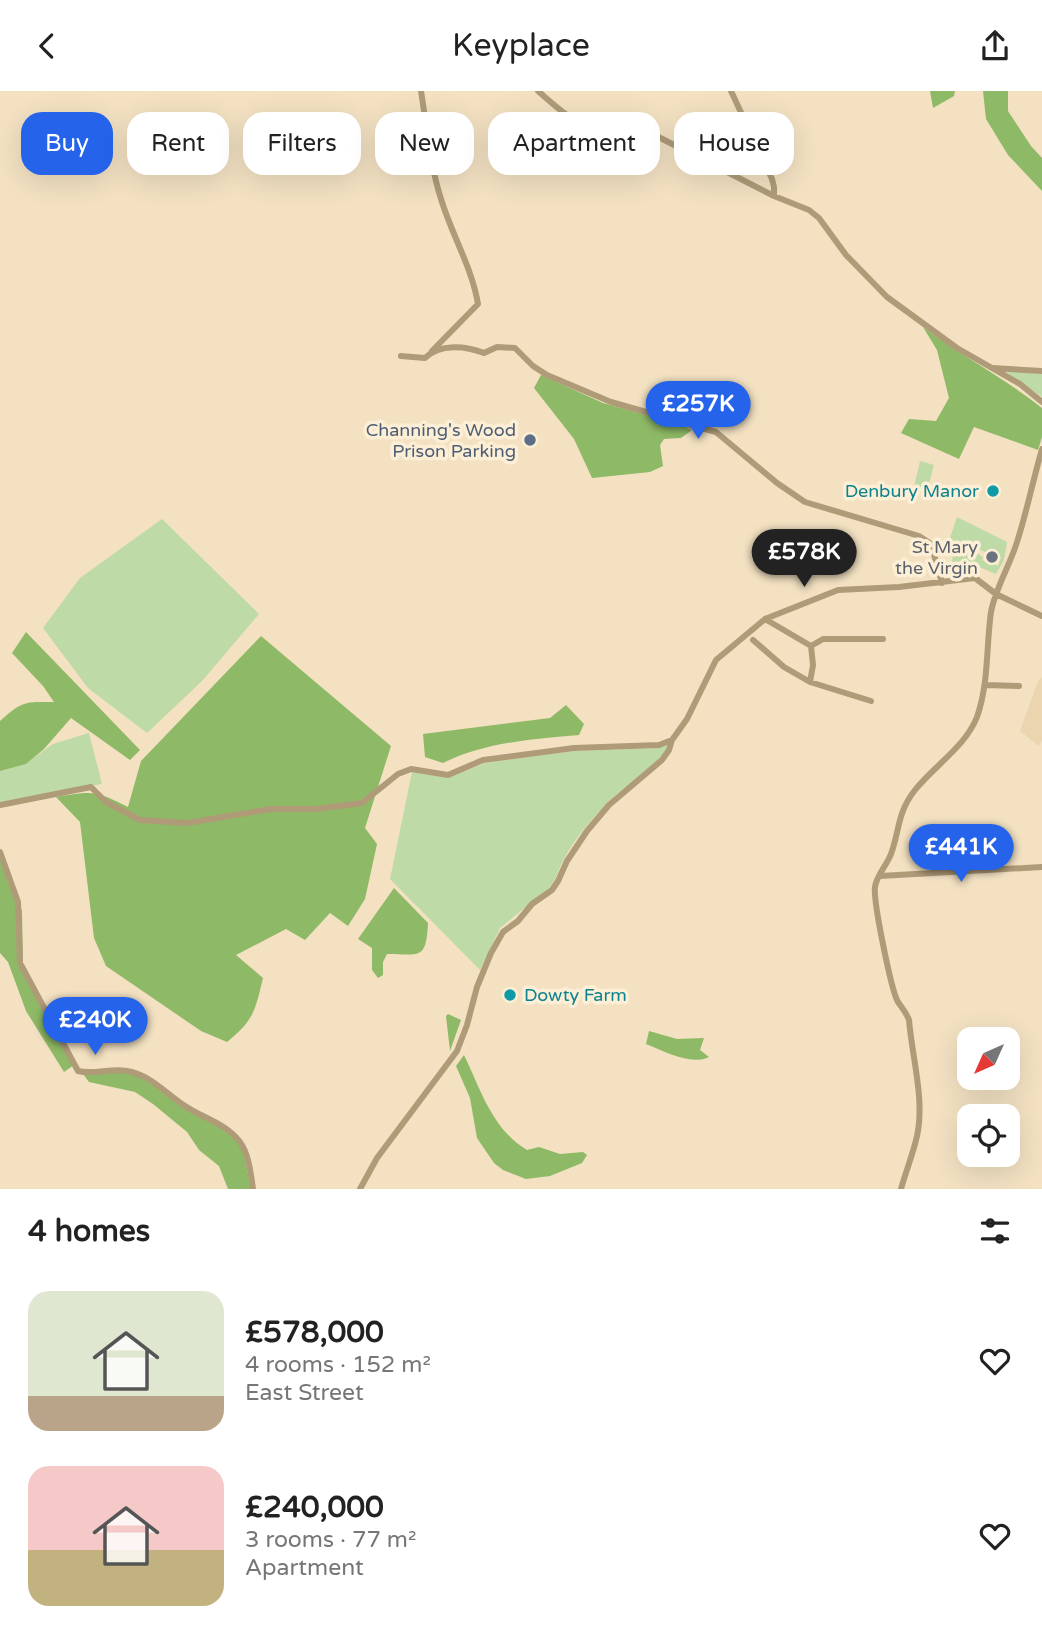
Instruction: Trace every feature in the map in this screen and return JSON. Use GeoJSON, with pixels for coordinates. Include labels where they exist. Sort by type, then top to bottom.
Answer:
{"type":"FeatureCollection","features":[{"type":"Feature","properties":{"kind":"street"},"geometry":{"type":"LineString","coordinates":[[401,356],[425,358],[478,304],[475,284],[441,202],[421,91]]}},
{"type":"Feature","properties":{"kind":"street"},"geometry":{"type":"LineString","coordinates":[[538,91],[576,121],[591,128],[610,130],[635,125],[774,196],[814,213],[846,255],[887,297],[957,348],[993,368],[1041,401]]}},
{"type":"Feature","properties":{"kind":"street"},"geometry":{"type":"LineString","coordinates":[[731,91],[772,179],[774,196]]}},
{"type":"Feature","properties":{"kind":"street"},"geometry":{"type":"LineString","coordinates":[[432,351],[466,346],[484,353],[497,347],[515,348],[533,366],[547,375],[611,402],[716,432],[777,484],[805,502],[919,536],[931,544],[942,583]]}},
{"type":"Feature","properties":{"kind":"street"},"geometry":{"type":"LineString","coordinates":[[993,368],[1042,371]]}},
{"type":"Feature","properties":{"kind":"street"},"geometry":{"type":"LineString","coordinates":[[901,1189],[917,1135],[919,1116],[909,1020],[895,992],[875,897],[875,884],[892,853],[899,820],[908,800],[972,727],[986,685],[991,611],[1017,541],[1042,449]]}},
{"type":"Feature","properties":{"kind":"street"},"geometry":{"type":"LineString","coordinates":[[360,1189],[377,1158],[457,1051],[477,987],[503,932],[518,921],[532,904],[552,890],[567,860],[609,805],[662,760],[687,719],[716,660],[765,619],[838,590],[942,583],[975,578],[1042,616]]}},
{"type":"Feature","properties":{"kind":"street"},"geometry":{"type":"LineString","coordinates":[[765,619],[811,646]]}},
{"type":"Feature","properties":{"kind":"street"},"geometry":{"type":"LineString","coordinates":[[811,646],[823,639],[883,639]]}},
{"type":"Feature","properties":{"kind":"street"},"geometry":{"type":"LineString","coordinates":[[753,640],[784,667],[810,682],[871,701]]}},
{"type":"Feature","properties":{"kind":"street"},"geometry":{"type":"LineString","coordinates":[[810,682],[813,664],[811,646]]}},
{"type":"Feature","properties":{"kind":"street"},"geometry":{"type":"LineString","coordinates":[[986,685],[1019,686]]}},
{"type":"Feature","properties":{"kind":"street"},"geometry":{"type":"LineString","coordinates":[[0,805],[90,787],[106,803],[140,820],[187,823],[271,809],[316,809],[362,803],[398,774],[411,769],[448,775],[483,760],[574,748],[659,745],[672,740]]}},
{"type":"Feature","properties":{"kind":"street"},"geometry":{"type":"LineString","coordinates":[[0,852],[18,902],[20,963],[78,1071],[86,1073],[111,1069],[147,1077],[183,1105],[227,1128],[242,1144],[253,1189]]}},
{"type":"Feature","properties":{"kind":"street"},"geometry":{"type":"LineString","coordinates":[[880,876],[1042,867]]}},
{"type":"Feature","properties":{"kind":"shaded area"},"geometry":{"type":"Polygon","coordinates":[[[1042,678],[1042,740],[1039,746],[1020,731],[1038,681],[1042,678]]]}},
{"type":"Feature","properties":{"kind":"green space"},"geometry":{"type":"Polygon","coordinates":[[[930,91],[955,91],[954,96],[933,108],[930,91]]]}},
{"type":"Feature","properties":{"kind":"green space"},"geometry":{"type":"Polygon","coordinates":[[[983,91],[1008,91],[1008,111],[1042,158],[1042,191],[1008,155],[986,119],[983,91]]]}},
{"type":"Feature","properties":{"kind":"green space"},"geometry":{"type":"Polygon","coordinates":[[[923,327],[1042,408],[1042,437],[1038,450],[974,427],[959,459],[901,433],[909,419],[936,421],[949,398],[937,350],[923,327]]]}},
{"type":"Feature","properties":{"kind":"green space"},"geometry":{"type":"Polygon","coordinates":[[[1003,370],[1042,374],[1042,397],[1041,396],[1003,370]]]}},
{"type":"Feature","properties":{"kind":"green space"},"geometry":{"type":"Polygon","coordinates":[[[541,375],[603,403],[692,430],[681,438],[664,439],[660,445],[663,466],[650,472],[592,478],[574,439],[534,388],[541,375]]]}},
{"type":"Feature","properties":{"kind":"green space"},"geometry":{"type":"Polygon","coordinates":[[[920,461],[934,465],[927,491],[914,487],[920,461]]]}},
{"type":"Feature","properties":{"kind":"green space"},"geometry":{"type":"Polygon","coordinates":[[[957,517],[1007,542],[1004,560],[996,574],[972,564],[962,573],[952,563],[954,544],[949,541],[957,517]],[[979,549],[977,553],[983,557],[982,560],[988,560],[998,566],[1001,557],[992,555],[993,552],[989,550],[987,553],[979,549]]]}},
{"type":"Feature","properties":{"kind":"green space"},"geometry":{"type":"Polygon","coordinates":[[[162,519],[259,614],[202,681],[147,733],[88,688],[43,628],[80,578],[162,519]]]}},
{"type":"Feature","properties":{"kind":"green space"},"geometry":{"type":"Polygon","coordinates":[[[26,632],[140,750],[130,760],[71,718],[44,749],[26,764],[0,771],[0,721],[25,704],[54,702],[12,653],[26,632]]]}},
{"type":"Feature","properties":{"kind":"green space"},"geometry":{"type":"Polygon","coordinates":[[[261,636],[391,746],[365,828],[377,844],[365,899],[348,926],[330,913],[305,940],[286,929],[236,955],[263,978],[252,1014],[227,1042],[201,1031],[106,966],[94,938],[80,822],[56,797],[93,793],[128,807],[141,761],[261,636]]]}},
{"type":"Feature","properties":{"kind":"green space"},"geometry":{"type":"Polygon","coordinates":[[[566,705],[584,724],[579,735],[493,746],[443,763],[425,757],[423,734],[550,718],[566,705]]]}},
{"type":"Feature","properties":{"kind":"green space"},"geometry":{"type":"Polygon","coordinates":[[[89,733],[102,784],[0,802],[0,771],[25,764],[53,744],[89,733]]]}},
{"type":"Feature","properties":{"kind":"green space"},"geometry":{"type":"Polygon","coordinates":[[[669,744],[659,760],[614,796],[589,822],[568,852],[549,888],[500,928],[480,970],[390,879],[412,772],[448,778],[485,763],[575,751],[658,748],[669,744]]]}},
{"type":"Feature","properties":{"kind":"green space"},"geometry":{"type":"Polygon","coordinates":[[[0,850],[22,911],[23,963],[74,1065],[64,1072],[26,1011],[8,962],[0,953],[0,850]]]}},
{"type":"Feature","properties":{"kind":"green space"},"geometry":{"type":"Polygon","coordinates":[[[394,888],[428,923],[427,935],[423,950],[419,953],[387,954],[383,962],[383,975],[378,978],[372,970],[372,948],[358,939],[394,888]]]}},
{"type":"Feature","properties":{"kind":"green space"},"geometry":{"type":"Polygon","coordinates":[[[448,1014],[461,1020],[450,1051],[446,1016],[448,1014]]]}},
{"type":"Feature","properties":{"kind":"green space"},"geometry":{"type":"Polygon","coordinates":[[[649,1031],[677,1039],[704,1038],[700,1050],[709,1057],[694,1060],[669,1054],[646,1044],[649,1031]]]}},
{"type":"Feature","properties":{"kind":"green space"},"geometry":{"type":"Polygon","coordinates":[[[464,1055],[496,1120],[515,1141],[527,1150],[539,1147],[560,1154],[583,1152],[587,1155],[582,1163],[550,1176],[526,1179],[503,1170],[494,1163],[477,1138],[470,1098],[456,1066],[464,1055]]]}},
{"type":"Feature","properties":{"kind":"green space"},"geometry":{"type":"Polygon","coordinates":[[[104,1069],[141,1076],[205,1116],[242,1144],[251,1189],[228,1189],[219,1166],[199,1150],[187,1132],[153,1104],[135,1092],[89,1082],[83,1074],[104,1069]]]}},
{"type":"Feature","properties":{"kind":"place","name":"Channing's Wood Prison Parking"},"geometry":{"type":"Point","coordinates":[530,440]}},
{"type":"Feature","properties":{"kind":"place","name":"Denbury Manor"},"geometry":{"type":"Point","coordinates":[993,491]}},
{"type":"Feature","properties":{"kind":"place","name":"St Mary the Virgin"},"geometry":{"type":"Point","coordinates":[992,557]}},
{"type":"Feature","properties":{"kind":"place","name":"Dowty Farm"},"geometry":{"type":"Point","coordinates":[510,995]}}]}
